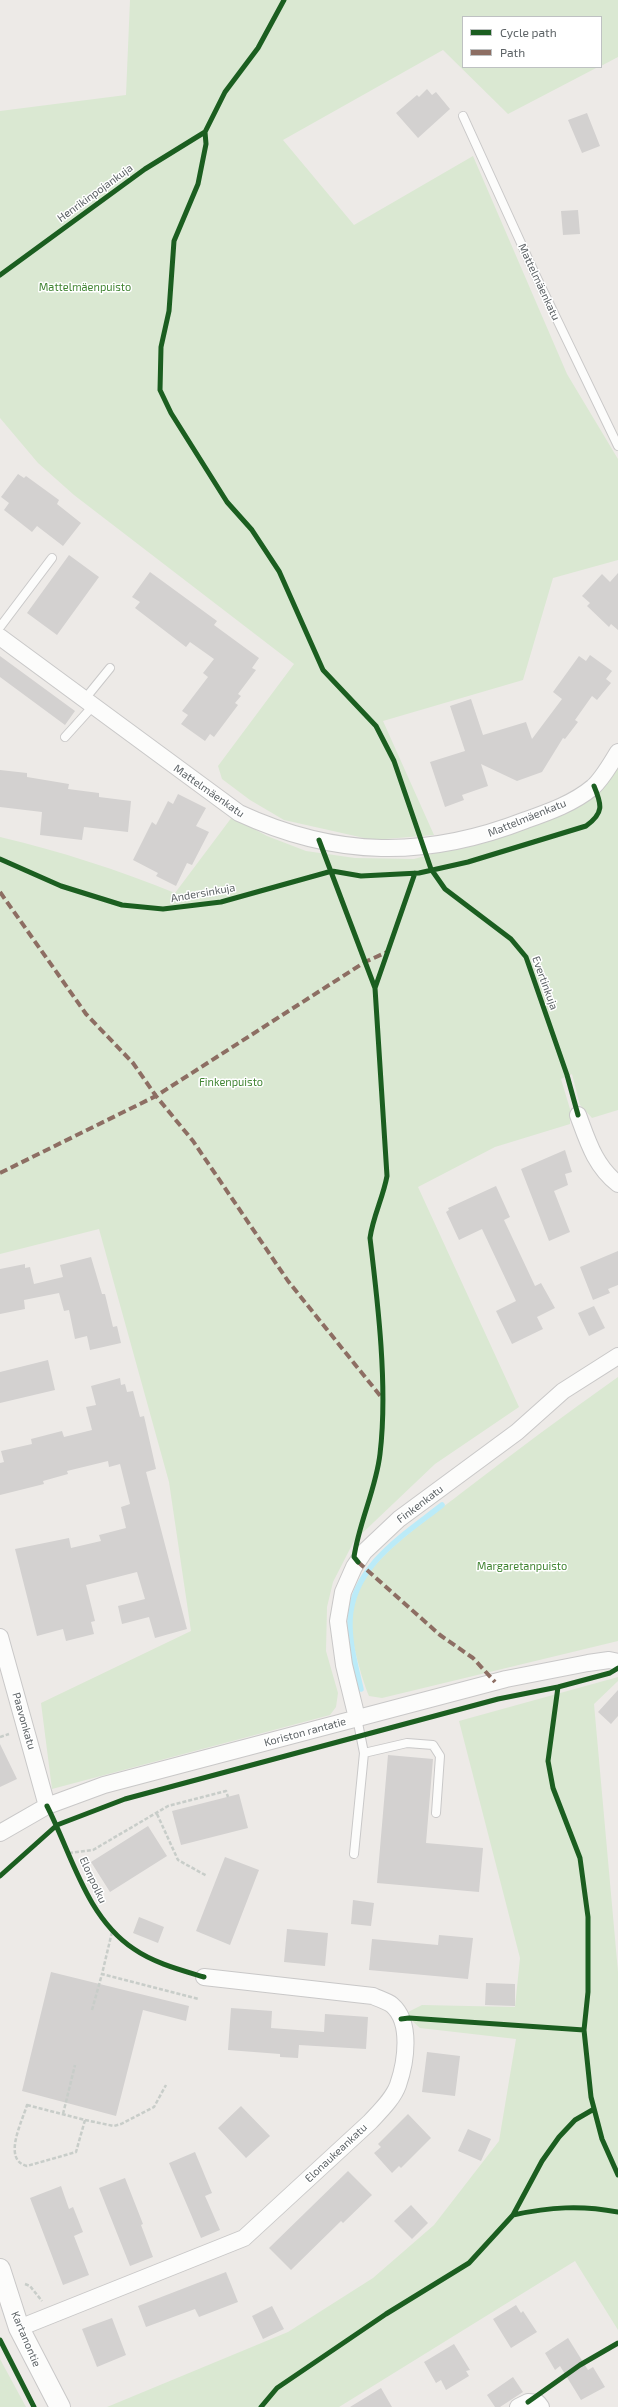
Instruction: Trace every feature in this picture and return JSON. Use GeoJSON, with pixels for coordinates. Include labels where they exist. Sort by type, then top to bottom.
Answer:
{"type":"FeatureCollection","features":[{"type":"Feature","properties":{"kind":"street","name":"Mattelmäenkatu"},"geometry":{"type":"LineString","coordinates":[[0,637],[238,813],[261,824],[319,840],[370,848],[424,848],[475,838],[520,823],[570,802],[594,786],[618,752]]}},
{"type":"Feature","properties":{"kind":"street"},"geometry":{"type":"LineString","coordinates":[[578,1115],[596,1161],[604,1173],[618,1184]]}},
{"type":"Feature","properties":{"kind":"street","name":"Finkenkatu"},"geometry":{"type":"LineString","coordinates":[[357,1718],[344,1665],[338,1621],[343,1592],[354,1567],[364,1552],[399,1519],[517,1432],[563,1391],[618,1356]]}},
{"type":"Feature","properties":{"kind":"street","name":"Paavonkatu"},"geometry":{"type":"LineString","coordinates":[[0,1637],[47,1806]]}},
{"type":"Feature","properties":{"kind":"street","name":"Koriston rantatie"},"geometry":{"type":"LineString","coordinates":[[0,1833],[47,1806],[104,1785],[551,1668],[609,1660],[618,1662]]}},
{"type":"Feature","properties":{"kind":"street","name":"Elonaukeankatu"},"geometry":{"type":"LineString","coordinates":[[19,2328],[244,2238],[370,2122],[384,2107],[398,2085],[406,2040],[400,2014],[391,2005],[372,1996],[204,1977]]}},
{"type":"Feature","properties":{"kind":"street","name":"Kartanontie"},"geometry":{"type":"LineString","coordinates":[[0,2269],[19,2328],[60,2407]]}},
{"type":"Feature","properties":{"kind":"street"},"geometry":{"type":"LineString","coordinates":[[518,2407],[528,2402],[538,2403],[541,2407]]}},
{"type":"Feature","properties":{"kind":"lane","name":"Mattelmäenkatu"},"geometry":{"type":"LineString","coordinates":[[464,116],[536,276],[618,446]]}},
{"type":"Feature","properties":{"kind":"lane"},"geometry":{"type":"LineString","coordinates":[[0,627],[52,558]]}},
{"type":"Feature","properties":{"kind":"lane"},"geometry":{"type":"LineString","coordinates":[[65,737],[110,668]]}},
{"type":"Feature","properties":{"kind":"lane"},"geometry":{"type":"LineString","coordinates":[[354,1854],[364,1753],[357,1718]]}},
{"type":"Feature","properties":{"kind":"lane"},"geometry":{"type":"LineString","coordinates":[[364,1753],[406,1743],[433,1746],[440,1756],[436,1813]]}},
{"type":"Feature","properties":{"kind":"path"},"geometry":{"type":"LineString","coordinates":[[69,1853],[93,1850],[157,1814],[168,1806],[226,1791],[228,1797]]}},
{"type":"Feature","properties":{"kind":"path"},"geometry":{"type":"LineString","coordinates":[[157,1814],[178,1860],[207,1876]]}},
{"type":"Feature","properties":{"kind":"path"},"geometry":{"type":"LineString","coordinates":[[107,1926],[118,1938]]}},
{"type":"Feature","properties":{"kind":"path"},"geometry":{"type":"LineString","coordinates":[[92,2010],[112,1932]]}},
{"type":"Feature","properties":{"kind":"path"},"geometry":{"type":"LineString","coordinates":[[102,1974],[199,1999]]}},
{"type":"Feature","properties":{"kind":"path"},"geometry":{"type":"LineString","coordinates":[[63,2114],[75,2065]]}},
{"type":"Feature","properties":{"kind":"path"},"geometry":{"type":"LineString","coordinates":[[85,2120],[76,2152],[27,2166],[20,2164],[15,2159],[14,2151],[27,2104],[85,2120],[114,2126],[154,2107],[166,2085]]}},
{"type":"Feature","properties":{"kind":"green space","name":"Mattelmäenpuisto"},"geometry":{"type":"Polygon","coordinates":[[[130,0],[618,0],[618,57],[602,65],[602,16],[462,16],[462,68],[596,68],[508,114],[443,50],[283,140],[354,225],[473,156],[567,374],[618,459],[618,560],[553,578],[523,680],[383,721],[434,835],[373,840],[284,820],[250,800],[222,779],[218,766],[294,664],[74,495],[38,463],[0,418],[0,111],[126,95],[130,0]]]}},
{"type":"Feature","properties":{"kind":"green space","name":"Finkenpuisto"},"geometry":{"type":"Polygon","coordinates":[[[618,766],[618,1110],[592,1118],[580,1105],[572,1074],[561,1079],[570,1109],[570,1124],[495,1147],[418,1187],[519,1407],[435,1464],[354,1541],[333,1582],[327,1607],[326,1651],[338,1693],[336,1707],[330,1715],[52,1789],[41,1703],[191,1631],[169,1482],[99,1229],[0,1254],[0,837],[45,848],[89,862],[175,893],[232,817],[267,836],[306,851],[355,858],[414,859],[518,830],[618,766]]]}},
{"type":"Feature","properties":{"kind":"green space","name":"Margaretanpuisto"},"geometry":{"type":"Polygon","coordinates":[[[618,1377],[618,1641],[382,1698],[369,1696],[356,1652],[350,1616],[351,1608],[367,1575],[388,1552],[423,1522],[618,1377]]]}},
{"type":"Feature","properties":{"kind":"green space"},"geometry":{"type":"Polygon","coordinates":[[[618,1677],[618,1681],[594,1704],[618,1972],[618,2330],[575,2261],[339,2407],[107,2407],[288,2332],[373,2278],[434,2225],[499,2141],[516,2039],[420,2028],[409,2018],[408,2012],[422,2005],[515,2007],[520,1958],[459,1721],[618,1677]]]}},
{"type":"Feature","properties":{"kind":"green space"},"geometry":{"type":"Polygon","coordinates":[[[0,2359],[26,2407],[0,2407],[0,2359]]]}},
{"type":"Feature","properties":{"kind":"building"},"geometry":{"type":"Polygon","coordinates":[[[427,89],[432,95],[436,92],[450,109],[418,138],[396,113],[417,95],[419,97],[427,89]]]}},
{"type":"Feature","properties":{"kind":"building"},"geometry":{"type":"Polygon","coordinates":[[[587,113],[600,146],[582,153],[568,120],[587,113]]]}},
{"type":"Feature","properties":{"kind":"building"},"geometry":{"type":"Polygon","coordinates":[[[578,210],[580,234],[563,235],[561,211],[578,210]]]}},
{"type":"Feature","properties":{"kind":"building"},"geometry":{"type":"Polygon","coordinates":[[[18,474],[24,478],[26,476],[59,500],[57,504],[81,523],[63,546],[37,526],[32,532],[4,510],[9,503],[1,497],[18,474]]]}},
{"type":"Feature","properties":{"kind":"building"},"geometry":{"type":"Polygon","coordinates":[[[69,555],[99,577],[57,635],[27,613],[69,555]]]}},
{"type":"Feature","properties":{"kind":"building"},"geometry":{"type":"Polygon","coordinates":[[[150,572],[217,621],[214,625],[259,658],[252,668],[256,670],[238,694],[241,696],[235,703],[238,705],[214,737],[210,734],[205,741],[181,724],[188,715],[182,711],[208,677],[203,673],[214,659],[190,642],[186,647],[135,608],[140,602],[132,597],[150,572]]]}},
{"type":"Feature","properties":{"kind":"building"},"geometry":{"type":"Polygon","coordinates":[[[618,573],[618,630],[611,624],[609,627],[587,606],[590,603],[582,596],[602,574],[610,582],[618,573]]]}},
{"type":"Feature","properties":{"kind":"building"},"geometry":{"type":"Polygon","coordinates":[[[590,655],[612,671],[606,679],[611,683],[597,700],[592,696],[575,720],[578,722],[565,739],[563,738],[542,772],[517,781],[481,764],[488,786],[462,795],[464,800],[445,807],[430,762],[465,751],[450,706],[471,699],[483,735],[526,722],[532,739],[562,699],[553,692],[579,656],[586,661],[590,655]]]}},
{"type":"Feature","properties":{"kind":"building"},"geometry":{"type":"Polygon","coordinates":[[[0,656],[75,711],[65,725],[0,677],[0,656]]]}},
{"type":"Feature","properties":{"kind":"building"},"geometry":{"type":"Polygon","coordinates":[[[0,770],[27,773],[27,777],[69,784],[68,789],[99,793],[99,797],[131,801],[128,832],[84,827],[82,840],[40,835],[42,812],[0,807],[0,770]]]}},
{"type":"Feature","properties":{"kind":"building"},"geometry":{"type":"Polygon","coordinates":[[[178,794],[206,808],[196,826],[209,832],[192,865],[187,863],[176,886],[156,876],[158,873],[133,860],[152,822],[156,825],[168,801],[173,804],[178,794]]]}},
{"type":"Feature","properties":{"kind":"building"},"geometry":{"type":"Polygon","coordinates":[[[565,1150],[572,1172],[565,1174],[568,1185],[554,1191],[570,1232],[549,1241],[521,1169],[565,1150]]]}},
{"type":"Feature","properties":{"kind":"building"},"geometry":{"type":"Polygon","coordinates":[[[496,1186],[510,1217],[504,1220],[535,1286],[541,1283],[555,1308],[537,1317],[543,1329],[512,1344],[496,1311],[516,1301],[482,1229],[459,1240],[446,1212],[449,1210],[448,1208],[496,1186]]]}},
{"type":"Feature","properties":{"kind":"building"},"geometry":{"type":"Polygon","coordinates":[[[618,1251],[618,1285],[608,1289],[610,1293],[593,1300],[580,1267],[618,1251]]]}},
{"type":"Feature","properties":{"kind":"building"},"geometry":{"type":"Polygon","coordinates":[[[91,1257],[102,1294],[105,1294],[113,1327],[117,1326],[121,1343],[90,1350],[87,1336],[75,1339],[69,1310],[64,1311],[59,1293],[24,1300],[25,1309],[0,1314],[0,1269],[25,1264],[25,1268],[30,1267],[34,1284],[63,1277],[60,1265],[91,1257]]]}},
{"type":"Feature","properties":{"kind":"building"},"geometry":{"type":"Polygon","coordinates":[[[594,1306],[605,1328],[589,1336],[578,1313],[594,1306]]]}},
{"type":"Feature","properties":{"kind":"building"},"geometry":{"type":"Polygon","coordinates":[[[48,1360],[55,1390],[0,1403],[0,1372],[48,1360]]]}},
{"type":"Feature","properties":{"kind":"building"},"geometry":{"type":"Polygon","coordinates":[[[120,1378],[121,1385],[125,1384],[127,1392],[133,1391],[140,1417],[144,1416],[156,1469],[146,1472],[187,1629],[155,1638],[149,1617],[122,1624],[118,1606],[145,1599],[137,1572],[86,1585],[95,1621],[91,1622],[94,1634],[66,1641],[63,1629],[37,1636],[15,1549],[69,1538],[71,1548],[101,1541],[99,1535],[126,1528],[121,1507],[130,1504],[120,1464],[109,1467],[108,1461],[67,1471],[68,1474],[43,1481],[44,1484],[0,1495],[0,1463],[4,1462],[1,1451],[32,1444],[31,1439],[62,1431],[64,1437],[92,1430],[86,1407],[96,1405],[91,1386],[120,1378]]]}},
{"type":"Feature","properties":{"kind":"building"},"geometry":{"type":"Polygon","coordinates":[[[618,1690],[618,1716],[611,1724],[598,1712],[618,1690]]]}},
{"type":"Feature","properties":{"kind":"building"},"geometry":{"type":"Polygon","coordinates":[[[0,1744],[17,1779],[0,1787],[0,1744]]]}},
{"type":"Feature","properties":{"kind":"building"},"geometry":{"type":"Polygon","coordinates":[[[388,1755],[433,1759],[426,1843],[483,1848],[479,1892],[377,1883],[388,1755]]]}},
{"type":"Feature","properties":{"kind":"building"},"geometry":{"type":"Polygon","coordinates":[[[239,1794],[248,1828],[181,1845],[172,1811],[239,1794]]]}},
{"type":"Feature","properties":{"kind":"building"},"geometry":{"type":"Polygon","coordinates":[[[148,1826],[167,1856],[110,1892],[91,1862],[148,1826]]]}},
{"type":"Feature","properties":{"kind":"building"},"geometry":{"type":"Polygon","coordinates":[[[225,1857],[259,1870],[230,1945],[196,1931],[225,1857]]]}},
{"type":"Feature","properties":{"kind":"building"},"geometry":{"type":"Polygon","coordinates":[[[353,1900],[374,1903],[371,1926],[351,1924],[353,1900]]]}},
{"type":"Feature","properties":{"kind":"building"},"geometry":{"type":"Polygon","coordinates":[[[139,1917],[164,1927],[158,1943],[133,1933],[139,1917]]]}},
{"type":"Feature","properties":{"kind":"building"},"geometry":{"type":"Polygon","coordinates":[[[287,1929],[328,1933],[325,1966],[284,1962],[287,1929]]]}},
{"type":"Feature","properties":{"kind":"building"},"geometry":{"type":"Polygon","coordinates":[[[439,1935],[473,1938],[468,1979],[369,1970],[372,1939],[438,1945],[439,1935]]]}},
{"type":"Feature","properties":{"kind":"building"},"geometry":{"type":"Polygon","coordinates":[[[51,1972],[189,2006],[186,2021],[143,2010],[116,2116],[22,2091],[51,1972]]]}},
{"type":"Feature","properties":{"kind":"building"},"geometry":{"type":"Polygon","coordinates":[[[486,1983],[515,1984],[515,2006],[485,2005],[486,1983]]]}},
{"type":"Feature","properties":{"kind":"building"},"geometry":{"type":"Polygon","coordinates":[[[231,2008],[272,2011],[271,2028],[324,2032],[325,2014],[368,2017],[366,2049],[299,2045],[298,2058],[280,2057],[280,2054],[228,2050],[231,2008]]]}},
{"type":"Feature","properties":{"kind":"building"},"geometry":{"type":"Polygon","coordinates":[[[427,2052],[460,2056],[455,2096],[422,2092],[427,2052]]]}},
{"type":"Feature","properties":{"kind":"building"},"geometry":{"type":"Polygon","coordinates":[[[241,2106],[270,2136],[246,2158],[218,2128],[241,2106]]]}},
{"type":"Feature","properties":{"kind":"building"},"geometry":{"type":"Polygon","coordinates":[[[408,2114],[431,2138],[401,2168],[399,2166],[392,2173],[374,2153],[381,2147],[378,2144],[408,2114]]]}},
{"type":"Feature","properties":{"kind":"building"},"geometry":{"type":"Polygon","coordinates":[[[468,2129],[491,2139],[481,2161],[458,2151],[468,2129]]]}},
{"type":"Feature","properties":{"kind":"building"},"geometry":{"type":"Polygon","coordinates":[[[195,2152],[212,2193],[205,2196],[220,2230],[201,2238],[169,2163],[195,2152]]]}},
{"type":"Feature","properties":{"kind":"building"},"geometry":{"type":"Polygon","coordinates":[[[348,2171],[372,2195],[343,2223],[341,2221],[291,2270],[269,2248],[348,2171]]]}},
{"type":"Feature","properties":{"kind":"building"},"geometry":{"type":"Polygon","coordinates":[[[125,2178],[143,2224],[141,2225],[153,2257],[130,2266],[99,2188],[125,2178]]]}},
{"type":"Feature","properties":{"kind":"building"},"geometry":{"type":"Polygon","coordinates":[[[61,2186],[69,2209],[73,2207],[83,2232],[74,2236],[89,2275],[63,2285],[30,2198],[61,2186]]]}},
{"type":"Feature","properties":{"kind":"building"},"geometry":{"type":"Polygon","coordinates":[[[411,2205],[428,2223],[412,2239],[394,2221],[411,2205]]]}},
{"type":"Feature","properties":{"kind":"building"},"geometry":{"type":"Polygon","coordinates":[[[226,2272],[238,2302],[199,2317],[195,2309],[146,2327],[138,2306],[226,2272]]]}},
{"type":"Feature","properties":{"kind":"building"},"geometry":{"type":"Polygon","coordinates":[[[516,2305],[521,2313],[523,2311],[537,2332],[511,2348],[493,2319],[516,2305]]]}},
{"type":"Feature","properties":{"kind":"building"},"geometry":{"type":"Polygon","coordinates":[[[272,2306],[284,2329],[263,2339],[252,2316],[272,2306]]]}},
{"type":"Feature","properties":{"kind":"building"},"geometry":{"type":"Polygon","coordinates":[[[112,2318],[126,2355],[97,2367],[82,2329],[112,2318]]]}},
{"type":"Feature","properties":{"kind":"building"},"geometry":{"type":"Polygon","coordinates":[[[568,2338],[588,2370],[593,2367],[605,2387],[581,2400],[560,2366],[555,2370],[545,2353],[568,2338]]]}},
{"type":"Feature","properties":{"kind":"building"},"geometry":{"type":"Polygon","coordinates":[[[454,2344],[470,2370],[466,2371],[469,2376],[446,2390],[441,2380],[436,2383],[424,2362],[454,2344]]]}},
{"type":"Feature","properties":{"kind":"building"},"geometry":{"type":"Polygon","coordinates":[[[513,2377],[523,2392],[500,2407],[495,2407],[487,2395],[513,2377]]]}},
{"type":"Feature","properties":{"kind":"building"},"geometry":{"type":"Polygon","coordinates":[[[381,2388],[392,2407],[350,2407],[381,2388]]]}},
{"type":"Feature","properties":{"kind":"waterway"},"geometry":{"type":"LineString","coordinates":[[361,1689],[353,1655],[350,1629],[353,1601],[360,1583],[382,1554],[397,1540],[442,1505]]}},
{"type":"Feature","properties":{"kind":"marked path"},"geometry":{"type":"LineString","coordinates":[[0,892],[86,1014],[133,1063],[156,1096],[193,1141],[288,1281],[382,1398]]}},
{"type":"Feature","properties":{"kind":"marked path"},"geometry":{"type":"LineString","coordinates":[[0,1173],[156,1096],[365,962],[387,952]]}},
{"type":"Feature","properties":{"kind":"marked path"},"geometry":{"type":"LineString","coordinates":[[358,1562],[440,1635],[473,1658],[495,1682]]}},
{"type":"Feature","properties":{"kind":"cycle path","name":"Evertinkuja"},"geometry":{"type":"LineString","coordinates":[[284,0],[258,48],[225,92],[205,132],[206,144],[198,184],[174,241],[169,311],[161,347],[160,390],[171,413],[227,502],[252,530],[279,571],[323,670],[376,726],[394,761],[431,869],[445,889],[511,939],[526,957],[567,1075],[578,1115]]}},
{"type":"Feature","properties":{"kind":"cycle path","name":"Henrikinpojankuja"},"geometry":{"type":"LineString","coordinates":[[0,275],[145,169],[205,132]]}},
{"type":"Feature","properties":{"kind":"cycle path","name":"Andersinkuja"},"geometry":{"type":"LineString","coordinates":[[0,859],[61,886],[122,905],[163,909],[221,902],[332,871],[361,876],[419,873],[468,862],[586,826],[599,813],[599,798],[594,786]]}},
{"type":"Feature","properties":{"kind":"cycle path"},"geometry":{"type":"LineString","coordinates":[[319,840],[375,988]]}},
{"type":"Feature","properties":{"kind":"cycle path"},"geometry":{"type":"LineString","coordinates":[[358,1562],[354,1557],[356,1544],[378,1467],[383,1402],[381,1346],[370,1238],[373,1222],[387,1176],[375,988],[415,873]]}},
{"type":"Feature","properties":{"kind":"cycle path"},"geometry":{"type":"LineString","coordinates":[[0,1876],[57,1825],[125,1799],[498,1699],[558,1687],[610,1673],[618,1668]]}},
{"type":"Feature","properties":{"kind":"cycle path"},"geometry":{"type":"LineString","coordinates":[[558,1687],[548,1761],[553,1788],[580,1858],[588,1917],[588,1992],[584,2030],[591,2097],[602,2139],[618,2175]]}},
{"type":"Feature","properties":{"kind":"cycle path","name":"Elonpolku"},"geometry":{"type":"LineString","coordinates":[[47,1806],[92,1903],[118,1936],[134,1949],[150,1958],[168,1966],[204,1977]]}},
{"type":"Feature","properties":{"kind":"cycle path"},"geometry":{"type":"LineString","coordinates":[[401,2019],[409,2018],[584,2030]]}},
{"type":"Feature","properties":{"kind":"cycle path"},"geometry":{"type":"LineString","coordinates":[[261,2407],[277,2388],[386,2314],[469,2263],[513,2215],[542,2161],[559,2137],[575,2120],[594,2109]]}},
{"type":"Feature","properties":{"kind":"cycle path"},"geometry":{"type":"LineString","coordinates":[[513,2215],[540,2210],[566,2208],[591,2208],[618,2212]]}},
{"type":"Feature","properties":{"kind":"cycle path"},"geometry":{"type":"LineString","coordinates":[[0,2340],[34,2407]]}},
{"type":"Feature","properties":{"kind":"cycle path"},"geometry":{"type":"LineString","coordinates":[[528,2402],[580,2365],[618,2343]]}}]}
